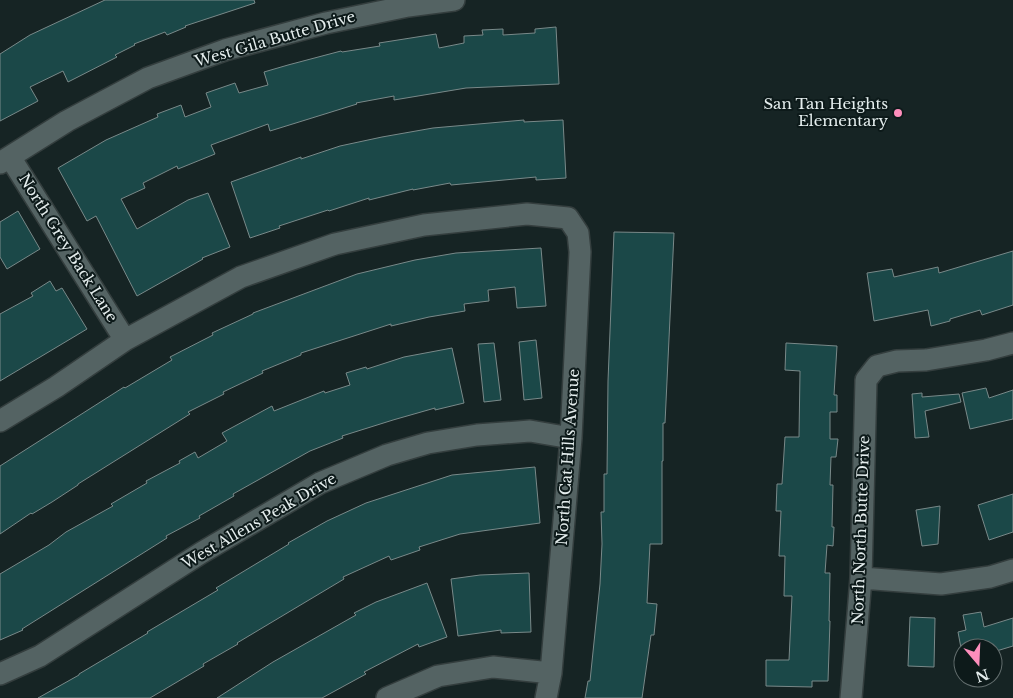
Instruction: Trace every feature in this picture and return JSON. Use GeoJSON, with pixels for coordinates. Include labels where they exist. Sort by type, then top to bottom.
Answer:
{"type":"FeatureCollection","features":[{"type":"Feature","properties":{"kind":"street","name":"West Gila Butte Drive"},"geometry":{"type":"LineString","coordinates":[[5,160],[68,121],[148,78],[225,50],[326,22],[408,6],[454,0]]}},
{"type":"Feature","properties":{"kind":"street","name":"North Grey Back Lane"},"geometry":{"type":"LineString","coordinates":[[5,160],[125,340]]}},
{"type":"Feature","properties":{"kind":"street","name":"North Cat Hills Avenue"},"geometry":{"type":"LineString","coordinates":[[125,340],[241,277],[335,244],[424,225],[526,214],[568,218],[578,233],[580,252],[570,438],[550,673],[546,698]]}},
{"type":"Feature","properties":{"kind":"street"},"geometry":{"type":"LineString","coordinates":[[0,421],[56,387],[125,340]]}},
{"type":"Feature","properties":{"kind":"street","name":"North North Butte Drive"},"geometry":{"type":"LineString","coordinates":[[851,698],[861,578],[866,380],[877,366],[897,361],[926,360],[986,350],[1013,343]]}},
{"type":"Feature","properties":{"kind":"street","name":"West Allens Peak Drive"},"geometry":{"type":"LineString","coordinates":[[0,674],[40,656],[193,558],[320,483],[387,455],[428,443],[477,435],[530,431],[570,438]]}},
{"type":"Feature","properties":{"kind":"street"},"geometry":{"type":"LineString","coordinates":[[861,578],[941,584],[990,577],[1013,570]]}},
{"type":"Feature","properties":{"kind":"street"},"geometry":{"type":"LineString","coordinates":[[387,698],[438,676],[494,666],[550,673]]}},
{"type":"Feature","properties":{"kind":"building"},"geometry":{"type":"Polygon","coordinates":[[[105,0],[254,0],[255,3],[185,26],[167,35],[165,32],[134,44],[115,55],[117,57],[68,82],[63,71],[30,87],[38,101],[0,121],[0,54],[30,35],[105,0]]]}},
{"type":"Feature","properties":{"kind":"building"},"geometry":{"type":"Polygon","coordinates":[[[556,27],[559,84],[466,88],[394,100],[394,96],[356,103],[270,131],[268,124],[211,145],[215,154],[178,169],[177,166],[143,183],[145,188],[121,199],[137,229],[188,200],[208,193],[230,247],[202,258],[137,296],[96,216],[87,221],[58,168],[106,140],[158,117],[157,114],[181,105],[185,117],[211,107],[206,93],[235,83],[239,93],[268,85],[264,72],[288,65],[341,51],[380,46],[379,43],[436,34],[439,48],[464,43],[464,36],[483,35],[482,30],[503,29],[503,35],[535,33],[535,29],[556,27]]]}},
{"type":"Feature","properties":{"kind":"building"},"geometry":{"type":"Polygon","coordinates":[[[524,120],[524,122],[563,120],[566,178],[536,180],[536,177],[451,185],[450,183],[413,189],[369,200],[369,198],[328,210],[250,238],[231,182],[301,157],[301,159],[340,146],[382,137],[433,128],[524,120]]]}},
{"type":"Feature","properties":{"kind":"building"},"geometry":{"type":"Polygon","coordinates":[[[18,211],[40,249],[7,269],[0,257],[0,222],[18,211]]]}},
{"type":"Feature","properties":{"kind":"building"},"geometry":{"type":"Polygon","coordinates":[[[614,232],[674,233],[665,423],[663,423],[662,544],[650,544],[647,603],[657,604],[654,635],[651,635],[642,698],[585,698],[588,681],[590,681],[600,584],[601,512],[604,512],[604,474],[607,474],[608,381],[614,232]]]}},
{"type":"Feature","properties":{"kind":"building"},"geometry":{"type":"Polygon","coordinates":[[[541,248],[546,306],[517,308],[515,287],[488,290],[489,301],[464,304],[465,311],[391,326],[391,324],[301,353],[301,355],[262,371],[263,373],[223,392],[224,394],[188,412],[190,414],[0,534],[0,466],[124,387],[172,360],[170,357],[213,335],[212,333],[253,313],[357,274],[415,260],[456,253],[541,248]]]}},
{"type":"Feature","properties":{"kind":"building"},"geometry":{"type":"Polygon","coordinates":[[[1013,251],[1013,305],[982,315],[980,310],[931,326],[928,310],[874,321],[867,273],[892,269],[894,277],[938,267],[939,273],[1013,251]]]}},
{"type":"Feature","properties":{"kind":"building"},"geometry":{"type":"Polygon","coordinates":[[[50,281],[56,291],[62,288],[87,329],[0,381],[0,314],[33,296],[31,293],[50,281]]]}},
{"type":"Feature","properties":{"kind":"building"},"geometry":{"type":"Polygon","coordinates":[[[536,340],[542,398],[524,400],[519,342],[536,340]]]}},
{"type":"Feature","properties":{"kind":"building"},"geometry":{"type":"Polygon","coordinates":[[[494,343],[501,400],[484,402],[478,344],[494,343]]]}},
{"type":"Feature","properties":{"kind":"building"},"geometry":{"type":"Polygon","coordinates":[[[786,343],[837,346],[834,395],[837,395],[837,412],[830,412],[830,439],[838,439],[836,457],[831,457],[830,485],[833,485],[833,546],[827,545],[825,573],[830,573],[828,681],[812,681],[812,687],[766,686],[766,660],[789,660],[792,596],[784,596],[785,556],[779,556],[781,511],[776,511],[777,484],[782,484],[785,437],[799,437],[800,371],[785,370],[786,343]]]}},
{"type":"Feature","properties":{"kind":"building"},"geometry":{"type":"Polygon","coordinates":[[[452,348],[464,403],[435,410],[435,408],[393,420],[342,436],[343,438],[310,451],[233,494],[234,496],[199,516],[200,518],[166,536],[167,538],[23,630],[0,640],[0,574],[49,545],[66,532],[113,506],[111,504],[147,483],[146,481],[180,463],[179,461],[195,452],[198,458],[227,441],[222,433],[272,406],[274,411],[324,391],[325,393],[350,385],[346,373],[366,367],[367,369],[404,357],[452,348]]]}},
{"type":"Feature","properties":{"kind":"building"},"geometry":{"type":"Polygon","coordinates":[[[986,388],[989,398],[1013,390],[1013,419],[970,429],[962,393],[986,388]]]}},
{"type":"Feature","properties":{"kind":"building"},"geometry":{"type":"Polygon","coordinates":[[[922,393],[922,397],[959,394],[961,402],[925,411],[929,437],[915,438],[912,394],[922,393]]]}},
{"type":"Feature","properties":{"kind":"building"},"geometry":{"type":"Polygon","coordinates":[[[535,467],[540,523],[460,534],[419,547],[420,550],[391,560],[389,556],[343,577],[344,579],[150,698],[38,698],[148,633],[218,590],[216,588],[327,521],[366,503],[452,475],[535,467]]]}},
{"type":"Feature","properties":{"kind":"building"},"geometry":{"type":"Polygon","coordinates":[[[1013,494],[1013,532],[989,540],[978,505],[1013,494]]]}},
{"type":"Feature","properties":{"kind":"building"},"geometry":{"type":"Polygon","coordinates":[[[940,506],[938,544],[922,546],[916,510],[940,506]]]}},
{"type":"Feature","properties":{"kind":"building"},"geometry":{"type":"Polygon","coordinates":[[[529,573],[531,632],[501,633],[501,630],[458,636],[451,579],[480,575],[529,573]]]}},
{"type":"Feature","properties":{"kind":"building"},"geometry":{"type":"Polygon","coordinates":[[[427,583],[447,637],[419,647],[418,644],[364,672],[366,674],[322,698],[217,698],[273,662],[356,615],[354,613],[376,602],[427,583]]]}},
{"type":"Feature","properties":{"kind":"building"},"geometry":{"type":"Polygon","coordinates":[[[981,612],[984,627],[1013,618],[1013,646],[1003,649],[1003,638],[959,638],[958,632],[966,630],[963,615],[981,612]]]}},
{"type":"Feature","properties":{"kind":"building"},"geometry":{"type":"Polygon","coordinates":[[[910,617],[935,618],[934,667],[908,666],[910,617]]]}},
{"type":"Feature","properties":{"kind":"place","name":"San Tan Heights Elementary"},"geometry":{"type":"Point","coordinates":[898,113]}}]}
